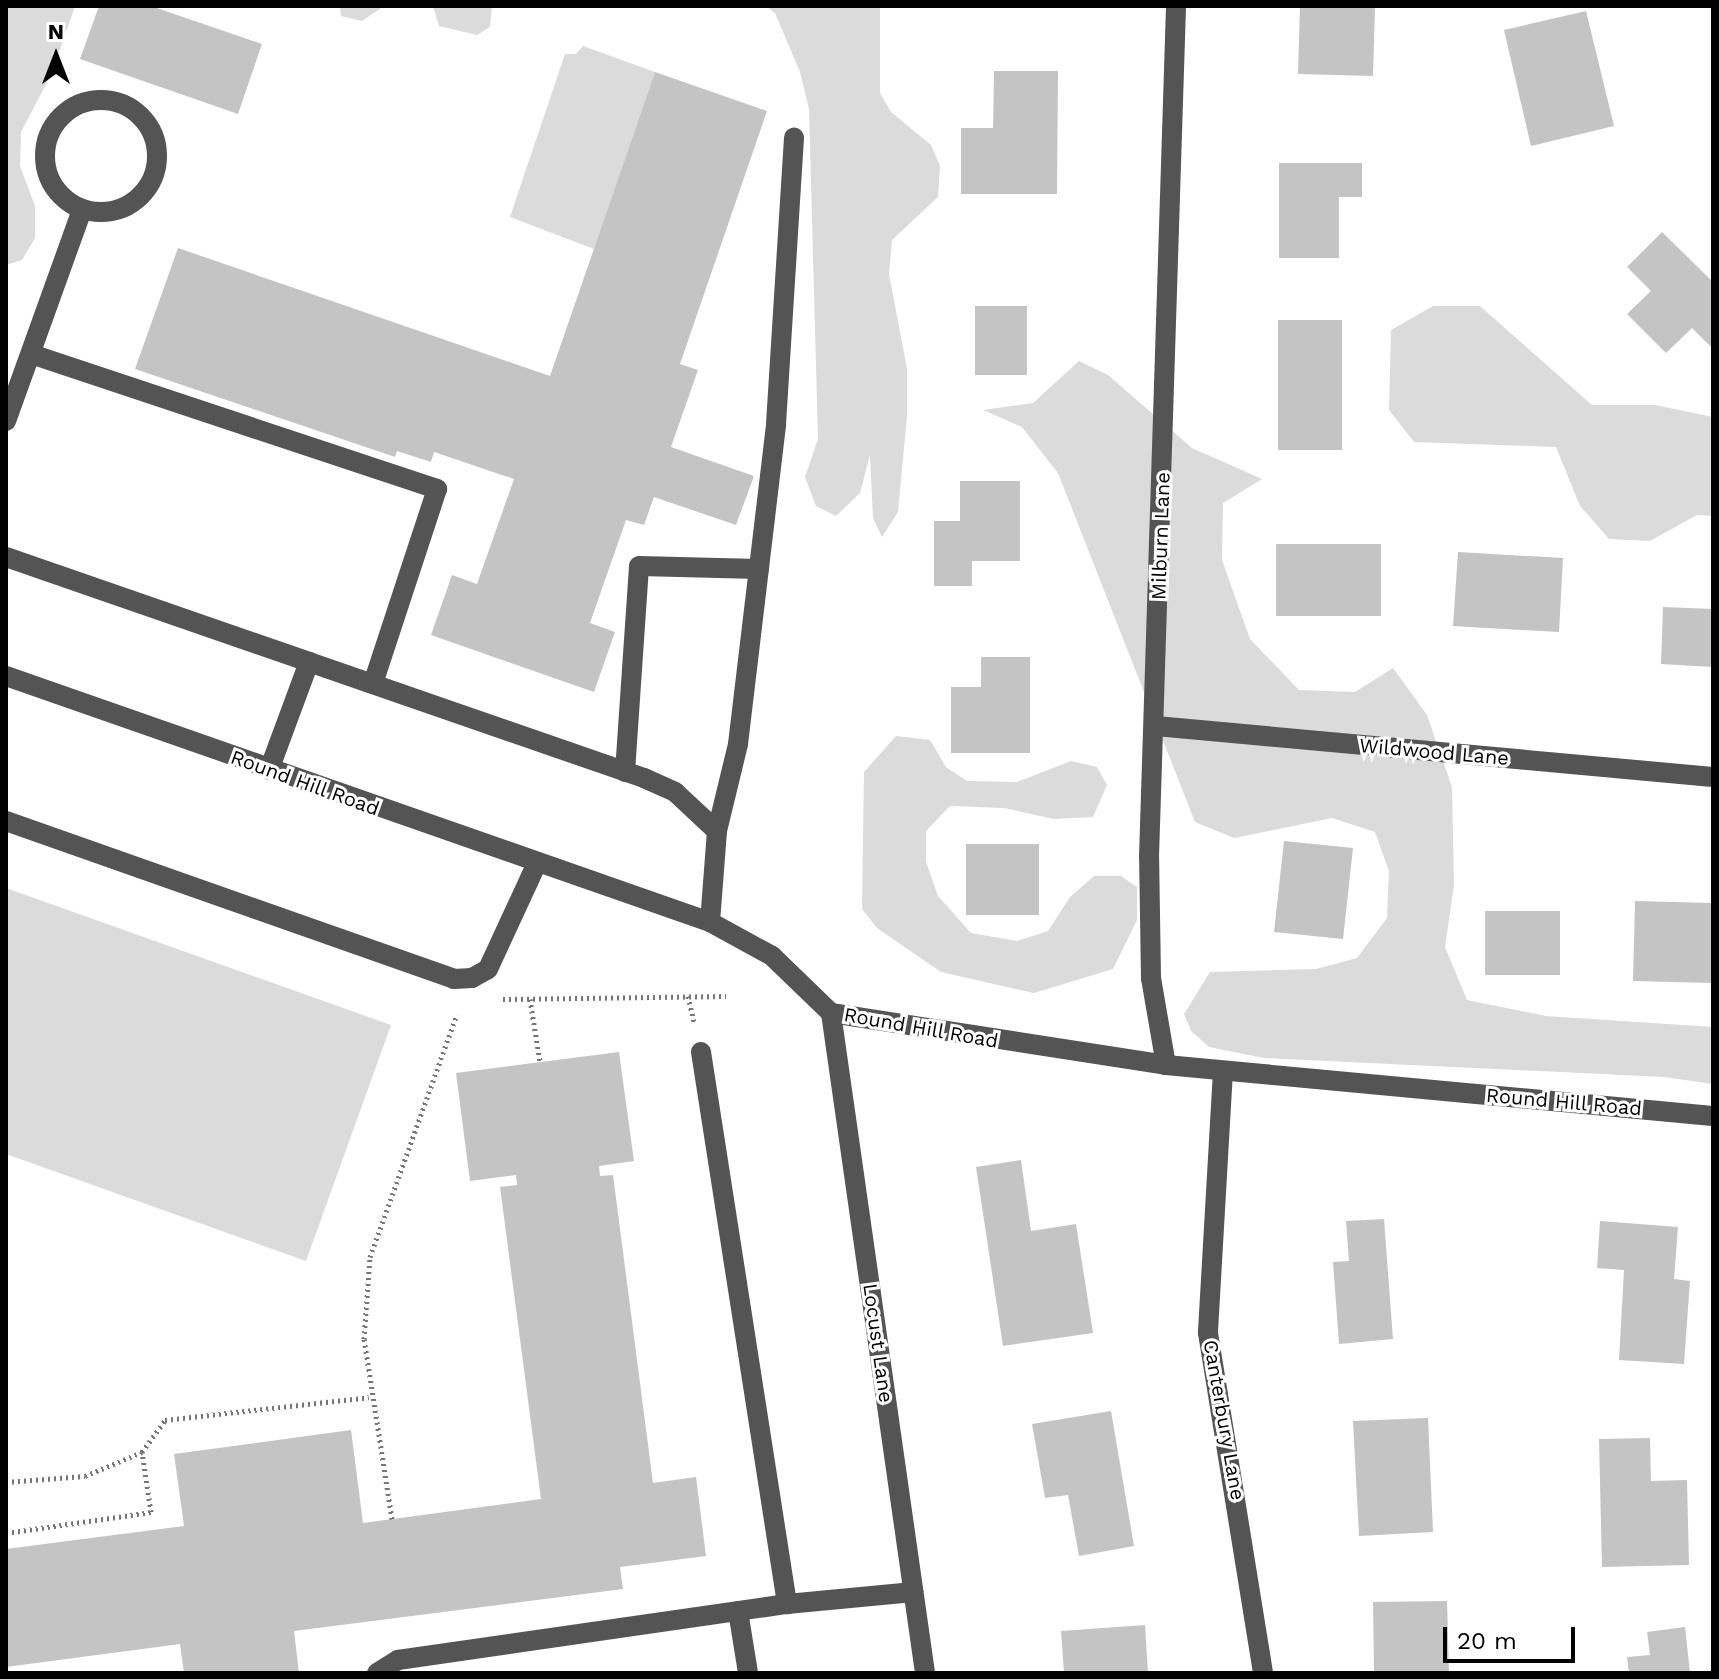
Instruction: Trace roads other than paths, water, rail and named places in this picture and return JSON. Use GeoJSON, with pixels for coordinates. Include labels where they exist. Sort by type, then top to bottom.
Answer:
{"type":"FeatureCollection","features":[{"type":"Feature","properties":{"kind":"street","name":"Milburn Lane"},"geometry":{"type":"LineString","coordinates":[[1166,1065],[1151,978],[1176,6]]}},
{"type":"Feature","properties":{"kind":"street"},"geometry":{"type":"LineString","coordinates":[[85,102],[121,104],[138,113],[157,147],[150,185],[121,210],[82,210],[66,201],[50,180],[44,155],[47,137],[69,109],[85,102]]}},
{"type":"Feature","properties":{"kind":"street"},"geometry":{"type":"LineString","coordinates":[[710,922],[717,831],[738,744],[776,424],[794,138]]}},
{"type":"Feature","properties":{"kind":"street"},"geometry":{"type":"LineString","coordinates":[[6,421],[82,210]]}},
{"type":"Feature","properties":{"kind":"street"},"geometry":{"type":"LineString","coordinates":[[31,354],[437,489],[373,684]]}},
{"type":"Feature","properties":{"kind":"street"},"geometry":{"type":"LineString","coordinates":[[6,557],[625,772],[675,792],[717,831]]}},
{"type":"Feature","properties":{"kind":"street"},"geometry":{"type":"LineString","coordinates":[[625,772],[639,566],[759,569]]}},
{"type":"Feature","properties":{"kind":"street"},"geometry":{"type":"LineString","coordinates":[[269,770],[309,662]]}},
{"type":"Feature","properties":{"kind":"street","name":"Round Hill Road"},"geometry":{"type":"LineString","coordinates":[[6,676],[710,922],[772,956],[831,1013],[1166,1065],[1713,1116]]}},
{"type":"Feature","properties":{"kind":"street","name":"Wildwood Lane"},"geometry":{"type":"LineString","coordinates":[[1156,726],[1713,777]]}},
{"type":"Feature","properties":{"kind":"street"},"geometry":{"type":"LineString","coordinates":[[6,821],[454,979],[472,978],[488,969],[537,863]]}},
{"type":"Feature","properties":{"kind":"street","name":"Locust Lane"},"geometry":{"type":"LineString","coordinates":[[831,1013],[925,1673]]}},
{"type":"Feature","properties":{"kind":"street"},"geometry":{"type":"LineString","coordinates":[[701,1052],[787,1604]]}},
{"type":"Feature","properties":{"kind":"street","name":"Canterbury Lane"},"geometry":{"type":"LineString","coordinates":[[1223,1071],[1208,1333],[1263,1673]]}},
{"type":"Feature","properties":{"kind":"street"},"geometry":{"type":"LineString","coordinates":[[377,1673],[398,1660],[787,1604],[913,1592]]}},
{"type":"Feature","properties":{"kind":"street"},"geometry":{"type":"LineString","coordinates":[[738,1611],[748,1673]]}}]}
